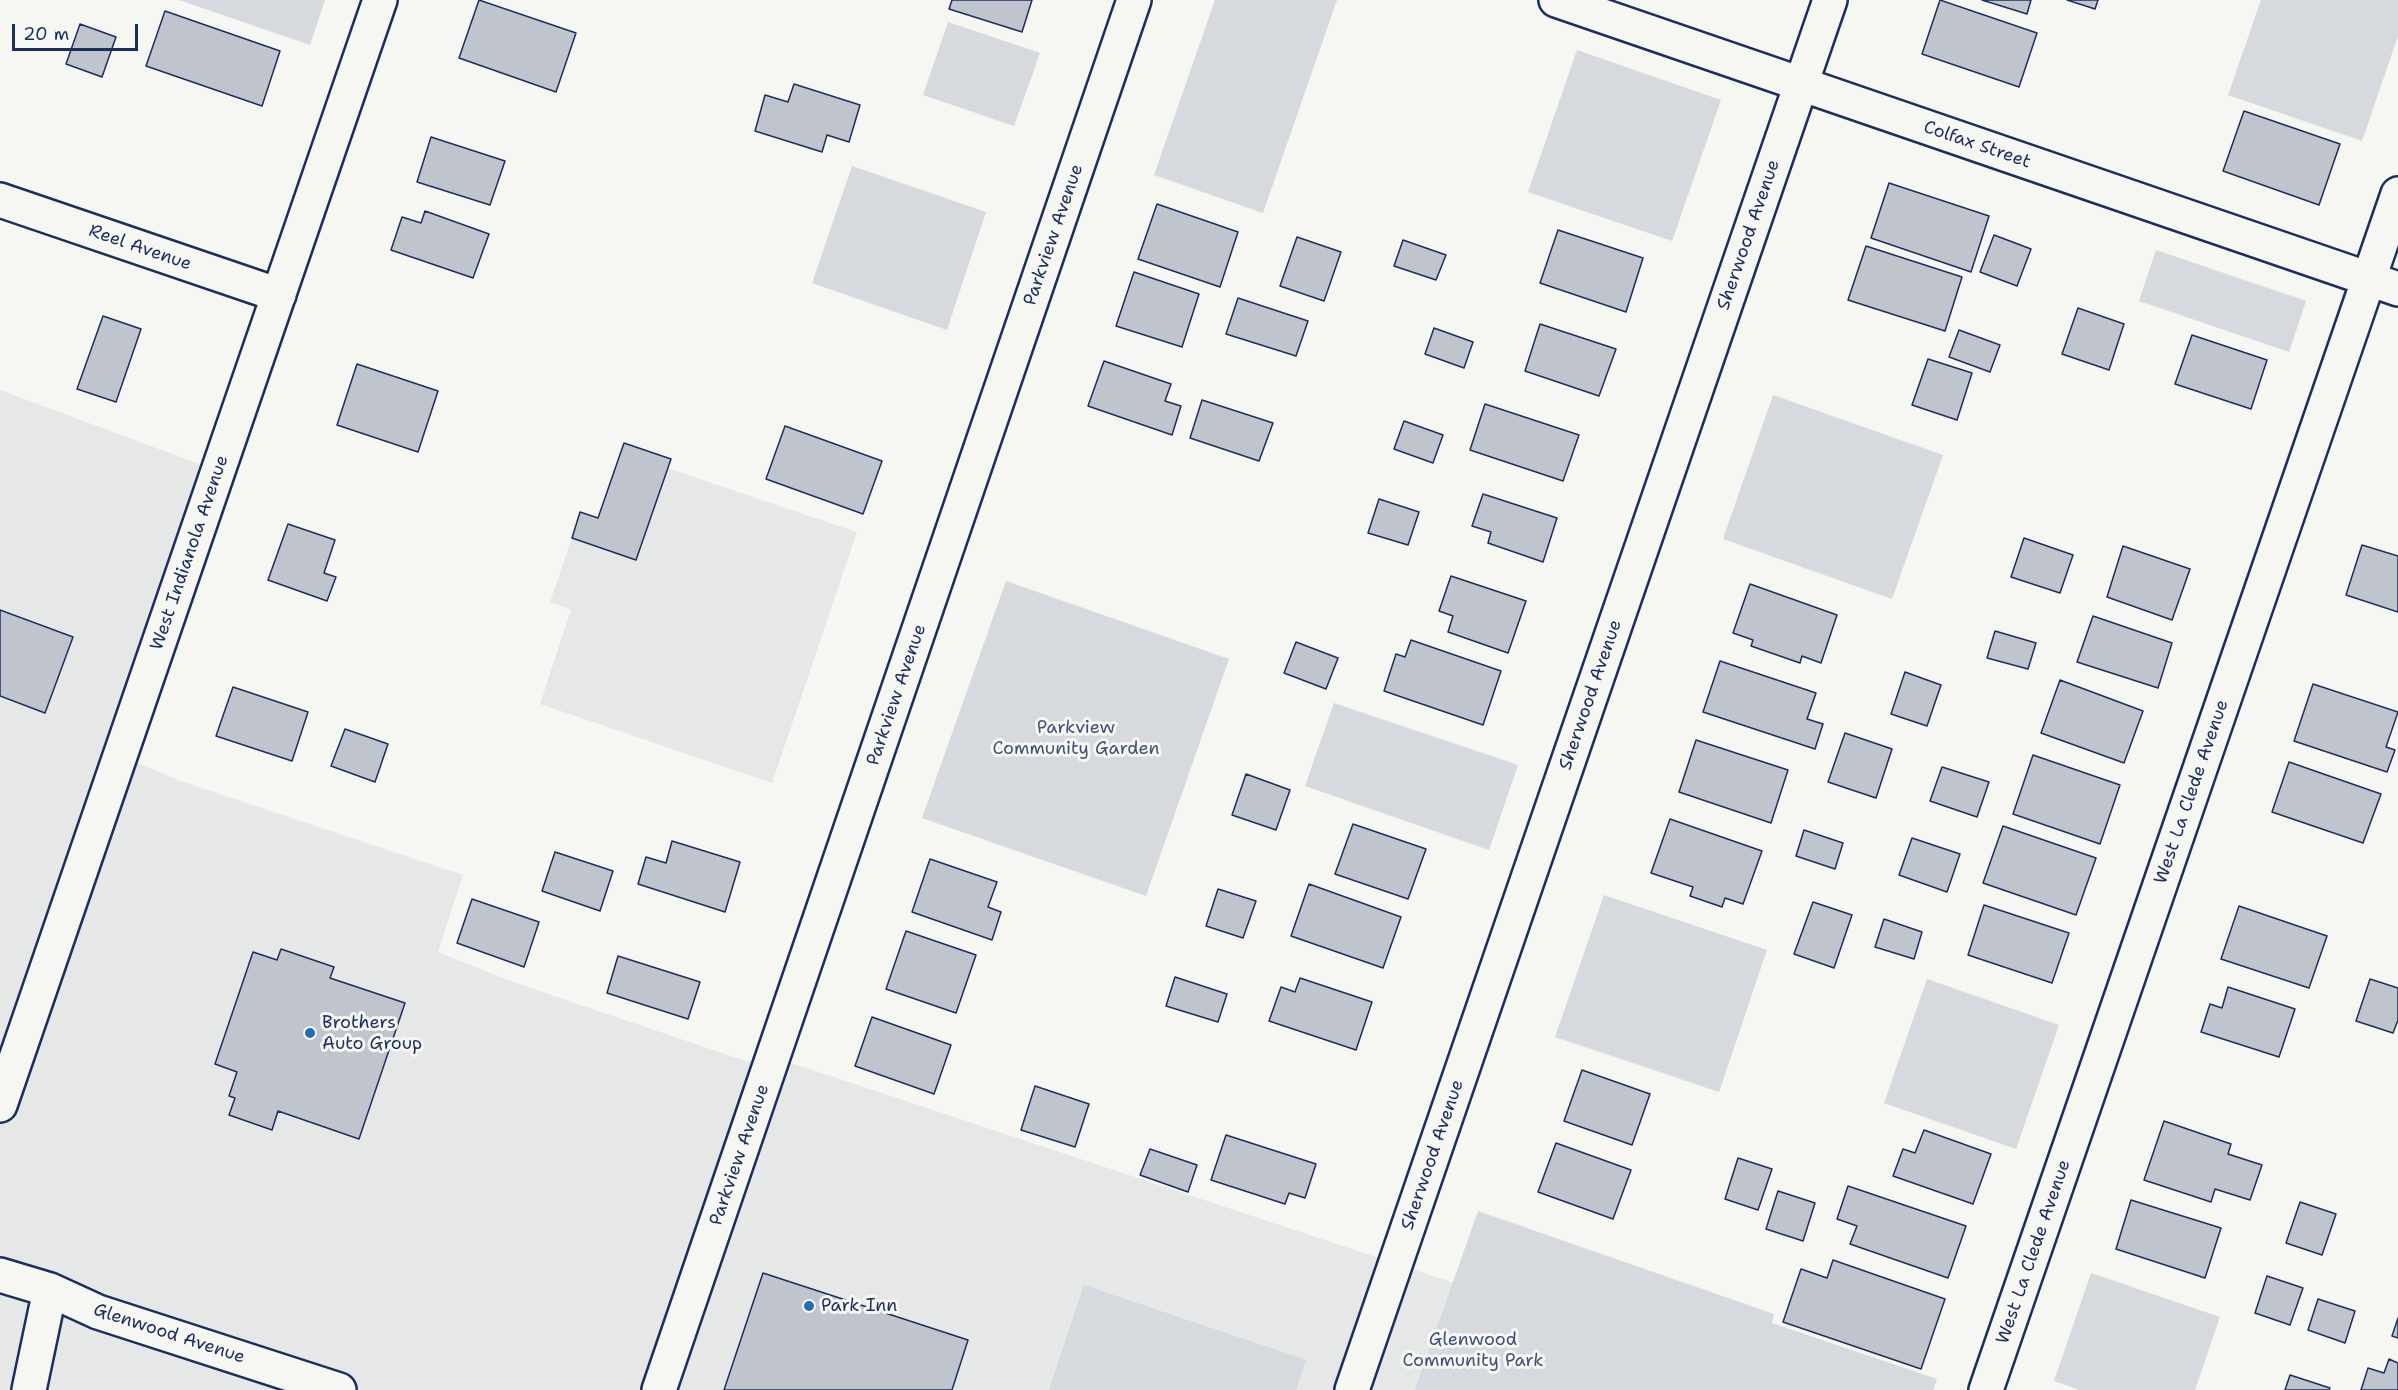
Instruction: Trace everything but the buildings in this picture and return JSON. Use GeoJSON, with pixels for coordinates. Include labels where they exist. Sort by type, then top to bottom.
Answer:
{"type":"FeatureCollection","features":[{"type":"Feature","properties":{"kind":"street","name":"West Indianola Avenue"},"geometry":{"type":"LineString","coordinates":[[0,1106],[380,0]]}},
{"type":"Feature","properties":{"kind":"street","name":"Parkview Avenue"},"geometry":{"type":"LineString","coordinates":[[659,1390],[1134,0]]}},
{"type":"Feature","properties":{"kind":"street","name":"Colfax Street"},"geometry":{"type":"LineString","coordinates":[[1556,0],[2384,284]]}},
{"type":"Feature","properties":{"kind":"street","name":"Sherwood Avenue"},"geometry":{"type":"LineString","coordinates":[[1352,1390],[1830,0]]}},
{"type":"Feature","properties":{"kind":"street","name":"West La Clede Avenue"},"geometry":{"type":"LineString","coordinates":[[1986,1390],[2384,284],[2398,194]]}},
{"type":"Feature","properties":{"kind":"street","name":"Reel Avenue"},"geometry":{"type":"LineString","coordinates":[[0,200],[279,295]]}},
{"type":"Feature","properties":{"kind":"street","name":"Glenwood Avenue"},"geometry":{"type":"LineString","coordinates":[[0,1275],[50,1290],[98,1312],[339,1390]]}},
{"type":"Feature","properties":{"kind":"street"},"geometry":{"type":"LineString","coordinates":[[29,1390],[50,1290]]}},
{"type":"Feature","properties":{"kind":"shaded area"},"geometry":{"type":"Polygon","coordinates":[[[0,390],[218,471],[120,756],[178,780],[463,875],[438,952],[513,982],[769,1069],[773,1057],[1777,1390],[0,1390],[0,390]]]}},
{"type":"Feature","properties":{"kind":"shaded area"},"geometry":{"type":"Polygon","coordinates":[[[667,468],[857,532],[772,783],[540,704],[571,610],[550,602],[572,538],[667,468]]]}},
{"type":"Feature","properties":{"kind":"green space"},"geometry":{"type":"Polygon","coordinates":[[[179,0],[325,0],[310,45],[179,0]]]}},
{"type":"Feature","properties":{"kind":"green space"},"geometry":{"type":"Polygon","coordinates":[[[1215,0],[1337,0],[1263,213],[1154,175],[1215,0]]]}},
{"type":"Feature","properties":{"kind":"green space"},"geometry":{"type":"Polygon","coordinates":[[[2261,0],[2398,0],[2398,36],[2362,141],[2228,95],[2261,0]]]}},
{"type":"Feature","properties":{"kind":"green space"},"geometry":{"type":"Polygon","coordinates":[[[948,22],[1040,53],[1014,126],[923,95],[948,22]]]}},
{"type":"Feature","properties":{"kind":"green space"},"geometry":{"type":"Polygon","coordinates":[[[1577,50],[1721,100],[1672,241],[1528,192],[1577,50]]]}},
{"type":"Feature","properties":{"kind":"green space"},"geometry":{"type":"Polygon","coordinates":[[[852,166],[986,212],[947,330],[812,283],[852,166]]]}},
{"type":"Feature","properties":{"kind":"green space"},"geometry":{"type":"Polygon","coordinates":[[[2156,250],[2306,301],[2289,352],[2139,301],[2156,250]]]}},
{"type":"Feature","properties":{"kind":"green space"},"geometry":{"type":"Polygon","coordinates":[[[1773,395],[1943,455],[1892,599],[1723,539],[1773,395]]]}},
{"type":"Feature","properties":{"kind":"green space","name":"Parkview Community Garden"},"geometry":{"type":"Polygon","coordinates":[[[1006,581],[1229,659],[1146,896],[922,818],[1006,581]]]}},
{"type":"Feature","properties":{"kind":"green space"},"geometry":{"type":"Polygon","coordinates":[[[1334,703],[1518,765],[1489,850],[1305,786],[1334,703]]]}},
{"type":"Feature","properties":{"kind":"green space"},"geometry":{"type":"Polygon","coordinates":[[[1604,895],[1767,950],[1719,1092],[1555,1037],[1604,895]]]}},
{"type":"Feature","properties":{"kind":"green space"},"geometry":{"type":"Polygon","coordinates":[[[1927,979],[2059,1025],[2016,1149],[1884,1103],[1927,979]]]}},
{"type":"Feature","properties":{"kind":"green space","name":"Glenwood Community Park"},"geometry":{"type":"Polygon","coordinates":[[[1478,1211],[1774,1314],[1772,1323],[1937,1379],[1933,1390],[1415,1390],[1478,1211]]]}},
{"type":"Feature","properties":{"kind":"green space"},"geometry":{"type":"Polygon","coordinates":[[[2091,1273],[2220,1317],[2195,1390],[2080,1390],[2054,1381],[2091,1273]]]}},
{"type":"Feature","properties":{"kind":"green space"},"geometry":{"type":"Polygon","coordinates":[[[1084,1285],[1306,1360],[1296,1390],[1049,1390],[1084,1285]]]}},
{"type":"Feature","properties":{"kind":"place","name":"Brothers Auto Group"},"geometry":{"type":"Point","coordinates":[310,1033]}},
{"type":"Feature","properties":{"kind":"place","name":"Park Inn"},"geometry":{"type":"Point","coordinates":[809,1306]}}]}
